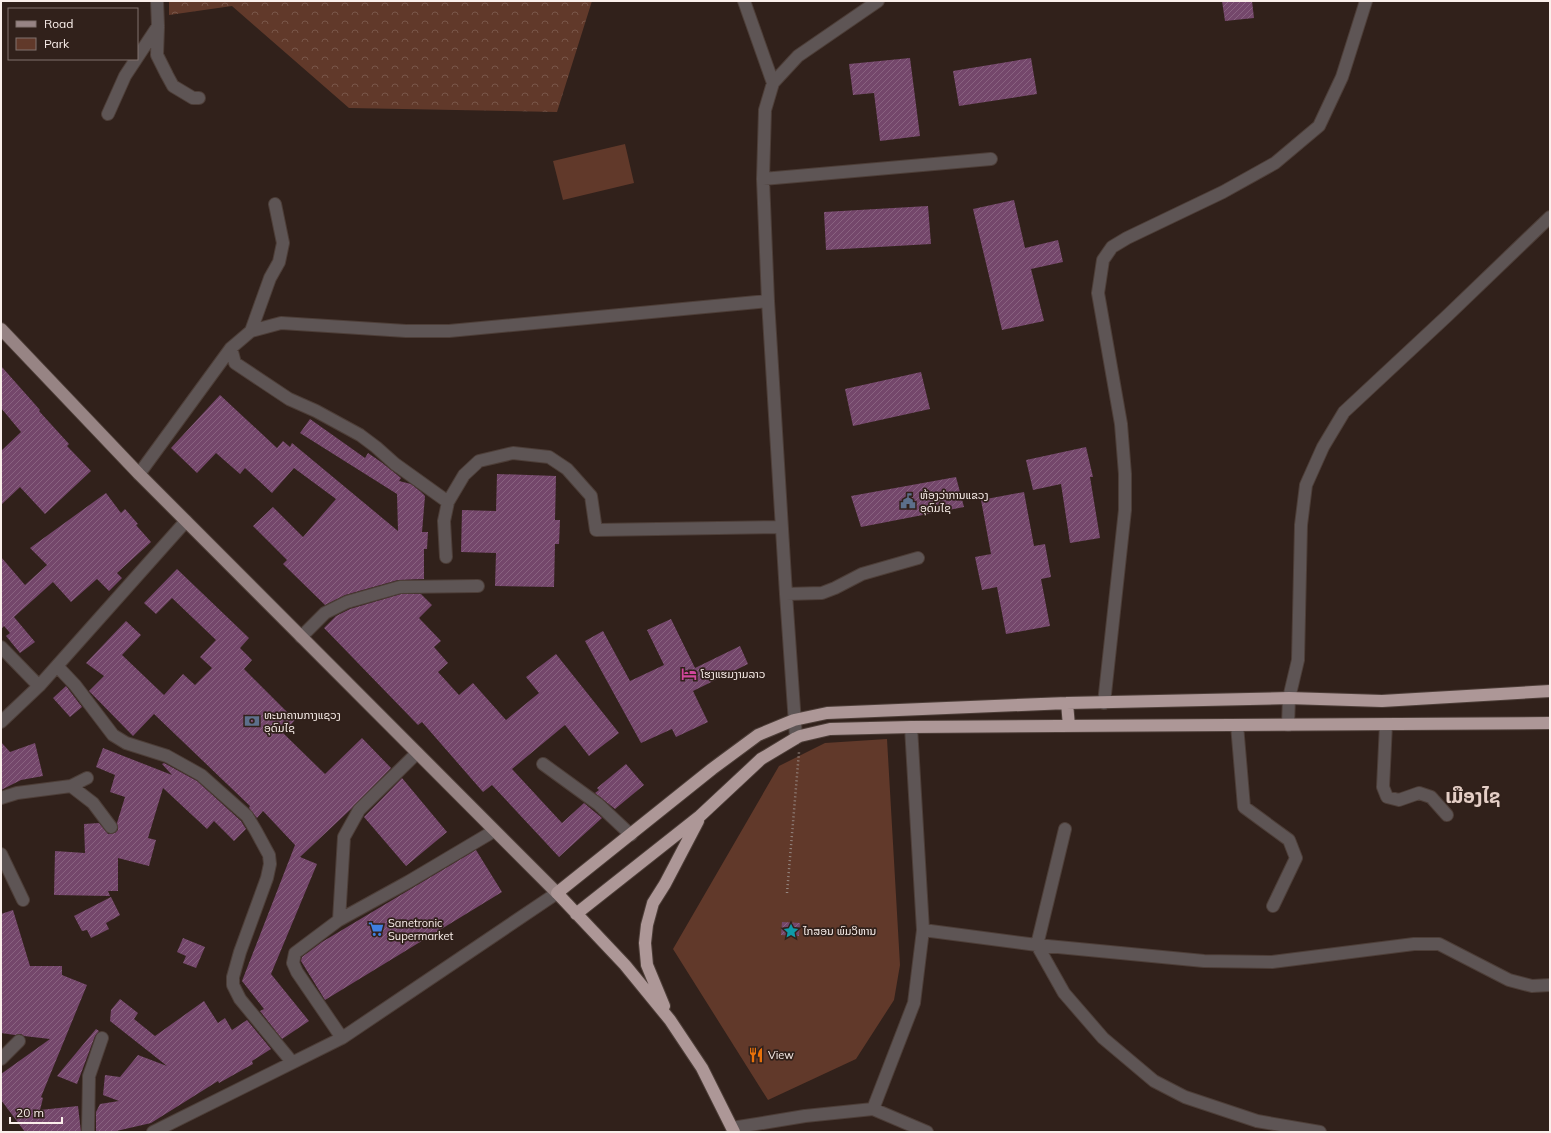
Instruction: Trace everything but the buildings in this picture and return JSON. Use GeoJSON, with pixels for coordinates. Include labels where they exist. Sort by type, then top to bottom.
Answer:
{"type":"FeatureCollection","features":[{"type":"Feature","properties":{"kind":"highway"},"geometry":{"type":"LineString","coordinates":[[733,1130],[702,1068],[670,1020],[625,965],[557,893],[712,769],[758,735],[794,720],[827,713],[1067,703],[1289,698],[1382,701],[1550,691]]}},
{"type":"Feature","properties":{"kind":"highway"},"geometry":{"type":"LineString","coordinates":[[1067,703],[1069,726]]}},
{"type":"Feature","properties":{"kind":"highway"},"geometry":{"type":"LineString","coordinates":[[576,914],[700,816],[761,759],[798,737],[830,729],[911,727],[1550,723]]}},
{"type":"Feature","properties":{"kind":"highway"},"geometry":{"type":"LineString","coordinates":[[670,1020],[647,965],[645,943],[646,925],[653,903],[665,884],[700,816]]}},
{"type":"Feature","properties":{"kind":"main road"},"geometry":{"type":"LineString","coordinates":[[1,329],[139,474],[557,893]]}},
{"type":"Feature","properties":{"kind":"street"},"geometry":{"type":"LineString","coordinates":[[157,1],[157,55],[173,86],[193,98],[199,98]]}},
{"type":"Feature","properties":{"kind":"street"},"geometry":{"type":"LineString","coordinates":[[744,1],[773,83]]}},
{"type":"Feature","properties":{"kind":"street"},"geometry":{"type":"LineString","coordinates":[[798,737],[794,720],[768,301],[763,178],[765,110],[773,83],[798,56],[878,1]]}},
{"type":"Feature","properties":{"kind":"street"},"geometry":{"type":"LineString","coordinates":[[1104,702],[1124,510],[1125,474],[1121,424],[1098,293],[1103,260],[1112,247],[1127,238],[1222,192],[1275,163],[1319,126],[1342,77],[1366,1]]}},
{"type":"Feature","properties":{"kind":"street"},"geometry":{"type":"LineString","coordinates":[[138,56],[158,26]]}},
{"type":"Feature","properties":{"kind":"street"},"geometry":{"type":"LineString","coordinates":[[108,114],[125,76],[136,60]]}},
{"type":"Feature","properties":{"kind":"street"},"geometry":{"type":"LineString","coordinates":[[763,178],[991,159]]}},
{"type":"Feature","properties":{"kind":"street"},"geometry":{"type":"LineString","coordinates":[[251,331],[270,278],[279,262],[283,243],[275,204]]}},
{"type":"Feature","properties":{"kind":"street"},"geometry":{"type":"LineString","coordinates":[[1288,725],[1289,698],[1298,660],[1301,525],[1306,485],[1324,447],[1344,412],[1550,217]]}},
{"type":"Feature","properties":{"kind":"street"},"geometry":{"type":"LineString","coordinates":[[139,474],[231,348],[251,331],[281,323],[406,331],[449,331],[768,301]]}},
{"type":"Feature","properties":{"kind":"street"},"geometry":{"type":"LineString","coordinates":[[231,348],[235,363],[289,399],[316,410],[360,435],[400,467],[448,502]]}},
{"type":"Feature","properties":{"kind":"street"},"geometry":{"type":"LineString","coordinates":[[446,557],[444,521],[448,502],[464,475],[479,461],[513,453],[549,457],[567,469],[590,496],[596,530],[782,527]]}},
{"type":"Feature","properties":{"kind":"street"},"geometry":{"type":"LineString","coordinates":[[1,722],[39,686],[186,521]]}},
{"type":"Feature","properties":{"kind":"street"},"geometry":{"type":"LineString","coordinates":[[786,594],[822,593],[836,588],[862,574],[918,558]]}},
{"type":"Feature","properties":{"kind":"street"},"geometry":{"type":"LineString","coordinates":[[301,637],[325,613],[347,602],[400,587],[478,586]]}},
{"type":"Feature","properties":{"kind":"street"},"geometry":{"type":"LineString","coordinates":[[1,647],[39,686]]}},
{"type":"Feature","properties":{"kind":"street"},"geometry":{"type":"LineString","coordinates":[[57,666],[75,685],[113,735],[126,743],[167,756],[201,774],[247,816],[256,831],[269,855],[270,864],[267,878],[240,952],[233,977],[233,985],[240,999],[292,1062]]}},
{"type":"Feature","properties":{"kind":"street"},"geometry":{"type":"LineString","coordinates":[[1386,724],[1383,787],[1387,797],[1399,800],[1419,793],[1431,797],[1447,815]]}},
{"type":"Feature","properties":{"kind":"street"},"geometry":{"type":"LineString","coordinates":[[1237,725],[1244,807],[1289,840],[1296,858],[1273,906]]}},
{"type":"Feature","properties":{"kind":"street"},"geometry":{"type":"LineString","coordinates":[[873,1109],[914,1003],[923,930],[911,727]]}},
{"type":"Feature","properties":{"kind":"street"},"geometry":{"type":"LineString","coordinates":[[339,920],[344,837],[359,810],[417,753]]}},
{"type":"Feature","properties":{"kind":"street"},"geometry":{"type":"LineString","coordinates":[[543,764],[598,804],[631,835]]}},
{"type":"Feature","properties":{"kind":"street"},"geometry":{"type":"LineString","coordinates":[[1,798],[17,793],[71,786],[87,778]]}},
{"type":"Feature","properties":{"kind":"street"},"geometry":{"type":"LineString","coordinates":[[71,786],[93,803],[110,827]]}},
{"type":"Feature","properties":{"kind":"street"},"geometry":{"type":"LineString","coordinates":[[1065,828],[1037,945],[1064,993],[1102,1038],[1154,1081],[1185,1098],[1257,1121],[1320,1132]]}},
{"type":"Feature","properties":{"kind":"street"},"geometry":{"type":"LineString","coordinates":[[342,1038],[297,972],[293,963],[295,954],[302,947],[339,920],[494,831]]}},
{"type":"Feature","properties":{"kind":"street"},"geometry":{"type":"LineString","coordinates":[[1,854],[23,900]]}},
{"type":"Feature","properties":{"kind":"street"},"geometry":{"type":"LineString","coordinates":[[153,1132],[342,1038],[557,893]]}},
{"type":"Feature","properties":{"kind":"street"},"geometry":{"type":"LineString","coordinates":[[923,930],[1037,945],[1204,961],[1272,962],[1414,944],[1439,944],[1509,980],[1532,986],[1550,985]]}},
{"type":"Feature","properties":{"kind":"street"},"geometry":{"type":"LineString","coordinates":[[88,1132],[88,1076],[102,1038]]}},
{"type":"Feature","properties":{"kind":"street"},"geometry":{"type":"LineString","coordinates":[[1,1059],[19,1041]]}},
{"type":"Feature","properties":{"kind":"street"},"geometry":{"type":"LineString","coordinates":[[733,1130],[805,1116],[873,1109],[927,1132]]}},
{"type":"Feature","properties":{"kind":"path"},"geometry":{"type":"LineString","coordinates":[[787,893],[798,737]]}},
{"type":"Feature","properties":{"kind":"green space"},"geometry":{"type":"Polygon","coordinates":[[[169,1],[592,1],[557,112],[349,108],[232,6],[169,15],[169,1]]]}},
{"type":"Feature","properties":{"kind":"green space"},"geometry":{"type":"Polygon","coordinates":[[[625,144],[634,183],[563,200],[553,161],[625,144]]]}},
{"type":"Feature","properties":{"kind":"green space"},"geometry":{"type":"Polygon","coordinates":[[[887,739],[900,965],[894,1000],[856,1059],[768,1100],[673,949],[779,766],[825,743],[887,739]]]}},
{"type":"Feature","properties":{"kind":"place","name":"ຫ້ອງວ່າການແຂວງ ອຸດົມໄຊ"},"geometry":{"type":"Point","coordinates":[908,501]}},
{"type":"Feature","properties":{"kind":"place","name":"ໂຮງແຮມງາມລາວ"},"geometry":{"type":"Point","coordinates":[689,674]}},
{"type":"Feature","properties":{"kind":"place","name":"ທະນາຄານກາງແຊວງ ອຸດົມໄຊ"},"geometry":{"type":"Point","coordinates":[252,721]}},
{"type":"Feature","properties":{"kind":"place","name":"Sanetronic Supermarket"},"geometry":{"type":"Point","coordinates":[376,929]}},
{"type":"Feature","properties":{"kind":"place","name":"ໄກສອນ ພົມວິຫານ"},"geometry":{"type":"Point","coordinates":[791,931]}},
{"type":"Feature","properties":{"kind":"place","name":"View"},"geometry":{"type":"Point","coordinates":[756,1055]}},
{"type":"Feature","properties":{"kind":"district","name":"ເມືອງໄຊ"},"geometry":{"type":"Point","coordinates":[1473,796]}}]}
